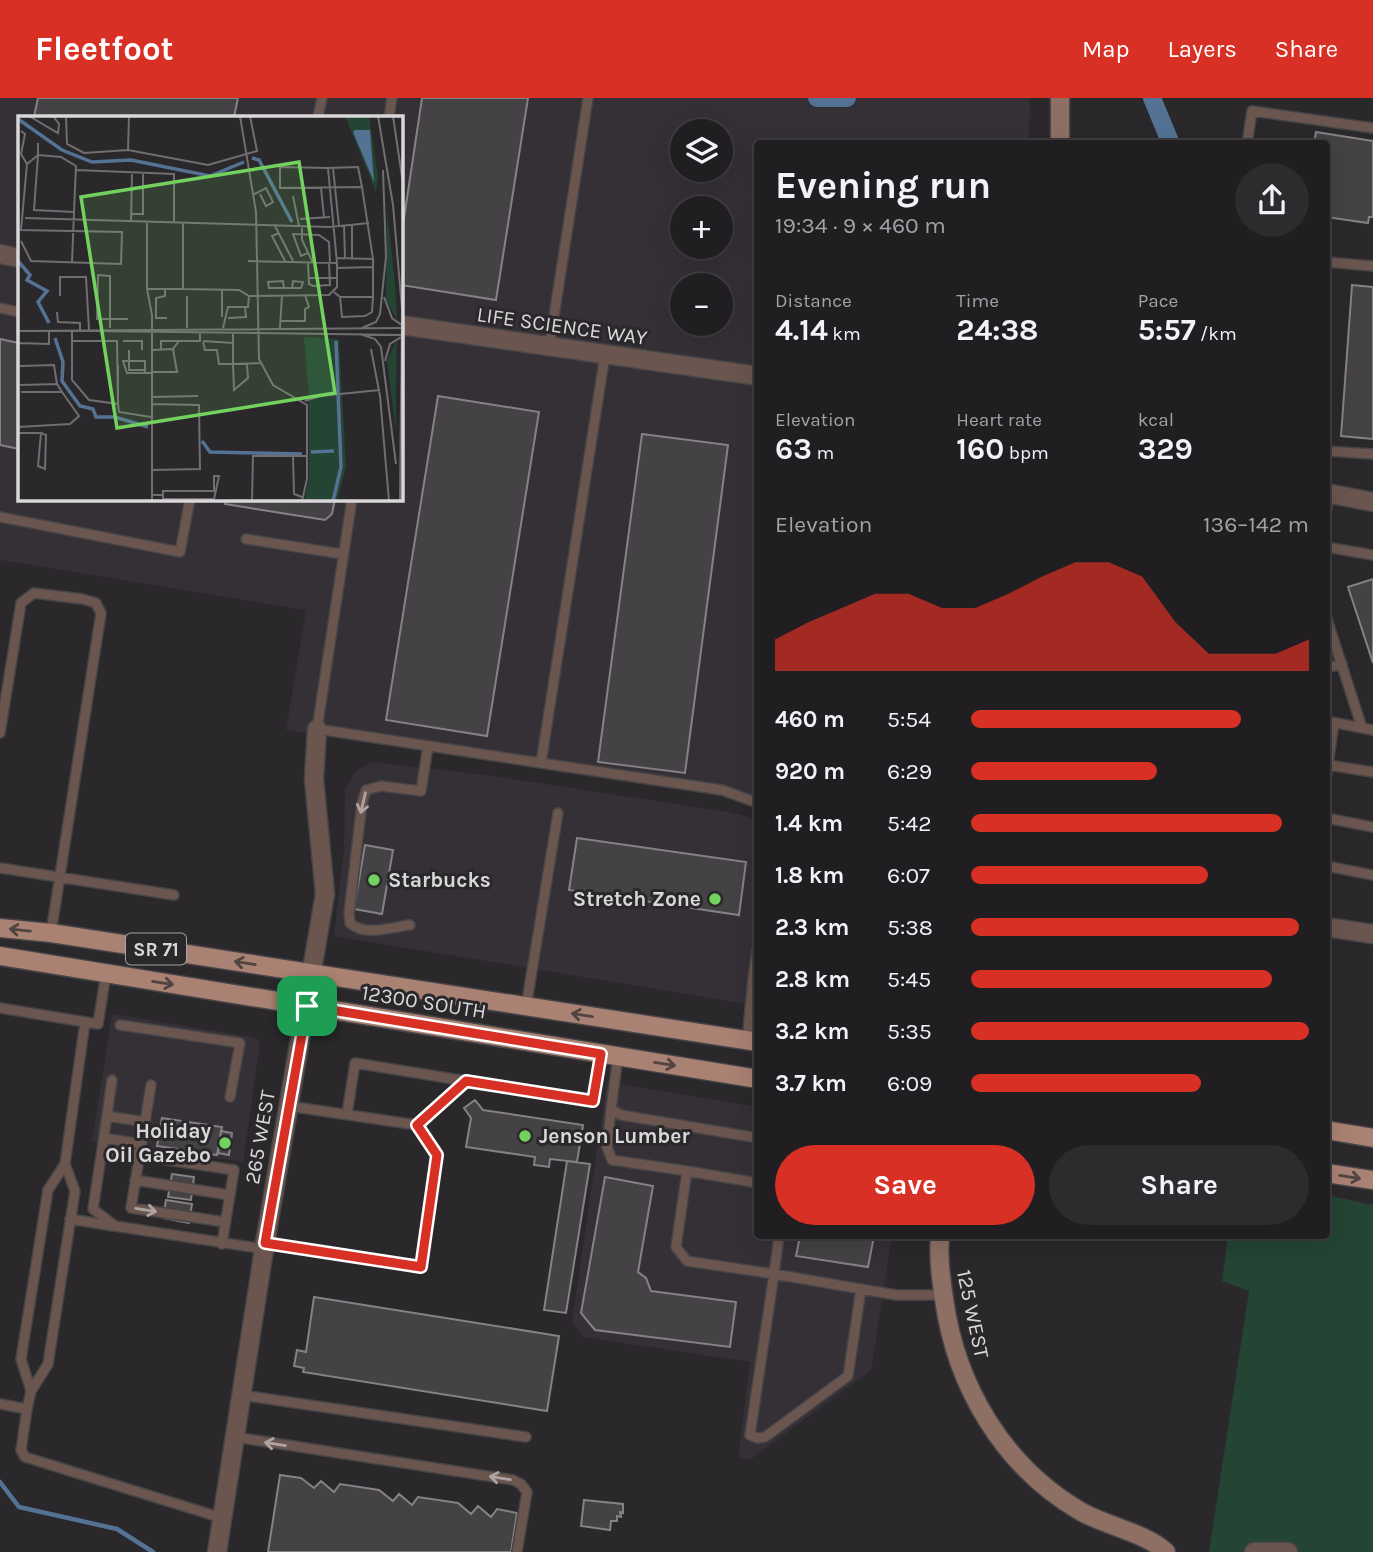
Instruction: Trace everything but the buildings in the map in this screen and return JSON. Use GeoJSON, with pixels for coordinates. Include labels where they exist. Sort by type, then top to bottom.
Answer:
{"type":"FeatureCollection","features":[{"type":"Feature","properties":{"kind":"main road"},"geometry":{"type":"LineString","coordinates":[[1060,98],[1060,140]]}},
{"type":"Feature","properties":{"kind":"main road","name":"12300 SOUTH"},"geometry":{"type":"LineString","coordinates":[[0,928],[51,933],[752,1041]]}},
{"type":"Feature","properties":{"kind":"main road","name":"12300 SOUTH"},"geometry":{"type":"LineString","coordinates":[[0,956],[754,1078]]}},
{"type":"Feature","properties":{"kind":"main road"},"geometry":{"type":"LineString","coordinates":[[1330,1131],[1373,1138]]}},
{"type":"Feature","properties":{"kind":"main road"},"geometry":{"type":"LineString","coordinates":[[1330,1174],[1373,1180]]}},
{"type":"Feature","properties":{"kind":"main road","name":"125 WEST"},"geometry":{"type":"LineString","coordinates":[[940,1239],[939,1264],[950,1336],[964,1377],[985,1418],[1012,1454],[1042,1485],[1080,1511],[1150,1541],[1166,1552]]}},
{"type":"Feature","properties":{"kind":"street"},"geometry":{"type":"LineString","coordinates":[[0,254],[18,258]]}},
{"type":"Feature","properties":{"kind":"street","name":"LIFE SCIENCE WAY"},"geometry":{"type":"LineString","coordinates":[[402,326],[754,375]]}},
{"type":"Feature","properties":{"kind":"street"},"geometry":{"type":"LineString","coordinates":[[1330,500],[1373,502]]}},
{"type":"Feature","properties":{"kind":"street","name":"265 WEST"},"geometry":{"type":"LineString","coordinates":[[217,1552],[264,1246],[325,894],[314,779],[317,729]]}},
{"type":"Feature","properties":{"kind":"street"},"geometry":{"type":"LineString","coordinates":[[1330,928],[1373,934]]}},
{"type":"Feature","properties":{"kind":"street"},"geometry":{"type":"LineString","coordinates":[[1254,1552],[1288,1552]]}},
{"type":"Feature","properties":{"kind":"lane"},"geometry":{"type":"LineString","coordinates":[[318,116],[322,98]]}},
{"type":"Feature","properties":{"kind":"lane"},"geometry":{"type":"LineString","coordinates":[[389,116],[392,98]]}},
{"type":"Feature","properties":{"kind":"lane"},"geometry":{"type":"LineString","coordinates":[[549,348],[588,98]]}},
{"type":"Feature","properties":{"kind":"lane"},"geometry":{"type":"LineString","coordinates":[[1248,140],[1252,110],[1373,128]]}},
{"type":"Feature","properties":{"kind":"lane"},"geometry":{"type":"LineString","coordinates":[[1330,262],[1373,266]]}},
{"type":"Feature","properties":{"kind":"lane"},"geometry":{"type":"LineString","coordinates":[[0,308],[18,312]]}},
{"type":"Feature","properties":{"kind":"lane"},"geometry":{"type":"LineString","coordinates":[[541,763],[604,355]]}},
{"type":"Feature","properties":{"kind":"lane"},"geometry":{"type":"LineString","coordinates":[[1330,451],[1373,454]]}},
{"type":"Feature","properties":{"kind":"lane"},"geometry":{"type":"LineString","coordinates":[[0,517],[180,552],[190,500]]}},
{"type":"Feature","properties":{"kind":"lane"},"geometry":{"type":"LineString","coordinates":[[352,500],[317,729],[722,790],[754,802]]}},
{"type":"Feature","properties":{"kind":"lane"},"geometry":{"type":"LineString","coordinates":[[246,539],[342,554]]}},
{"type":"Feature","properties":{"kind":"lane"},"geometry":{"type":"LineString","coordinates":[[1330,548],[1373,555]]}},
{"type":"Feature","properties":{"kind":"lane"},"geometry":{"type":"LineString","coordinates":[[0,733],[21,603],[34,593],[96,603],[100,613],[51,933]]}},
{"type":"Feature","properties":{"kind":"lane"},"geometry":{"type":"LineString","coordinates":[[1330,628],[1362,728]]}},
{"type":"Feature","properties":{"kind":"lane"},"geometry":{"type":"LineString","coordinates":[[1330,667],[1342,664]]}},
{"type":"Feature","properties":{"kind":"lane"},"geometry":{"type":"LineString","coordinates":[[1330,722],[1373,730]]}},
{"type":"Feature","properties":{"kind":"lane"},"geometry":{"type":"LineString","coordinates":[[410,925],[365,931],[356,929],[350,923],[349,913],[362,803],[366,790],[381,786],[421,791],[428,746]]}},
{"type":"Feature","properties":{"kind":"lane"},"geometry":{"type":"LineString","coordinates":[[1330,765],[1373,772]]}},
{"type":"Feature","properties":{"kind":"lane"},"geometry":{"type":"LineString","coordinates":[[526,1007],[558,813]]}},
{"type":"Feature","properties":{"kind":"lane"},"geometry":{"type":"LineString","coordinates":[[1330,819],[1373,827]]}},
{"type":"Feature","properties":{"kind":"lane"},"geometry":{"type":"LineString","coordinates":[[1330,867],[1373,875]]}},
{"type":"Feature","properties":{"kind":"lane"},"geometry":{"type":"LineString","coordinates":[[0,868],[174,895]]}},
{"type":"Feature","properties":{"kind":"lane"},"geometry":{"type":"LineString","coordinates":[[0,1008],[98,1024],[106,974]]}},
{"type":"Feature","properties":{"kind":"lane"},"geometry":{"type":"LineString","coordinates":[[752,1041],[754,999]]}},
{"type":"Feature","properties":{"kind":"lane"},"geometry":{"type":"LineString","coordinates":[[31,1391],[21,1359],[48,1190],[65,1164],[85,1022]]}},
{"type":"Feature","properties":{"kind":"lane"},"geometry":{"type":"LineString","coordinates":[[120,1025],[240,1043],[230,1097]]}},
{"type":"Feature","properties":{"kind":"lane"},"geometry":{"type":"LineString","coordinates":[[347,1114],[355,1062],[593,1101],[609,1055]]}},
{"type":"Feature","properties":{"kind":"lane"},"geometry":{"type":"LineString","coordinates":[[609,1055],[611,1110],[607,1147],[612,1160],[754,1182]]}},
{"type":"Feature","properties":{"kind":"lane"},"geometry":{"type":"LineString","coordinates":[[112,1080],[93,1209],[115,1226]]}},
{"type":"Feature","properties":{"kind":"lane"},"geometry":{"type":"LineString","coordinates":[[417,1125],[466,1081]]}},
{"type":"Feature","properties":{"kind":"lane"},"geometry":{"type":"LineString","coordinates":[[150,1085],[131,1208],[225,1222]]}},
{"type":"Feature","properties":{"kind":"lane"},"geometry":{"type":"LineString","coordinates":[[70,1219],[222,1244],[264,1246],[421,1267],[437,1155],[417,1125],[288,1106]]}},
{"type":"Feature","properties":{"kind":"lane"},"geometry":{"type":"LineString","coordinates":[[611,1110],[621,1115],[754,1137]]}},
{"type":"Feature","properties":{"kind":"lane"},"geometry":{"type":"LineString","coordinates":[[107,1116],[145,1122]]}},
{"type":"Feature","properties":{"kind":"lane"},"geometry":{"type":"LineString","coordinates":[[104,1138],[141,1144]]}},
{"type":"Feature","properties":{"kind":"lane"},"geometry":{"type":"LineString","coordinates":[[102,1150],[234,1170],[222,1244]]}},
{"type":"Feature","properties":{"kind":"lane"},"geometry":{"type":"LineString","coordinates":[[65,1164],[75,1191],[48,1364],[31,1391],[21,1450],[25,1457],[222,1518]]}},
{"type":"Feature","properties":{"kind":"lane"},"geometry":{"type":"LineString","coordinates":[[687,1171],[676,1247],[687,1261],[896,1295],[943,1295]]}},
{"type":"Feature","properties":{"kind":"lane"},"geometry":{"type":"LineString","coordinates":[[135,1180],[229,1195]]}},
{"type":"Feature","properties":{"kind":"lane"},"geometry":{"type":"LineString","coordinates":[[779,1239],[750,1435],[765,1437],[848,1376],[861,1289]]}},
{"type":"Feature","properties":{"kind":"lane"},"geometry":{"type":"LineString","coordinates":[[241,1395],[526,1437]]}},
{"type":"Feature","properties":{"kind":"lane"},"geometry":{"type":"LineString","coordinates":[[0,1404],[27,1409]]}},
{"type":"Feature","properties":{"kind":"lane"},"geometry":{"type":"LineString","coordinates":[[235,1437],[513,1480],[521,1484],[527,1492],[517,1552]]}},
{"type":"Feature","properties":{"kind":"shaded area"},"geometry":{"type":"Polygon","coordinates":[[[0,98],[1030,98],[1029,140],[754,140],[754,801],[286,730],[306,610],[0,560],[0,98]]]}},
{"type":"Feature","properties":{"kind":"shaded area"},"geometry":{"type":"Polygon","coordinates":[[[372,762],[494,776],[754,818],[754,1005],[334,936],[344,848],[345,790],[355,772],[372,762]]]}},
{"type":"Feature","properties":{"kind":"shaded area"},"geometry":{"type":"Polygon","coordinates":[[[112,1014],[254,1037],[260,1043],[243,1162],[92,1141],[112,1014]]]}},
{"type":"Feature","properties":{"kind":"shaded area"},"geometry":{"type":"Polygon","coordinates":[[[607,1082],[754,1106],[754,1239],[892,1239],[871,1370],[750,1460],[738,1457],[750,1362],[583,1337],[572,1321],[607,1082]]]}},
{"type":"Feature","properties":{"kind":"green space"},"geometry":{"type":"Polygon","coordinates":[[[1330,1196],[1373,1205],[1373,1552],[1209,1552],[1249,1291],[1222,1281],[1228,1239],[1330,1239],[1330,1196]]]}},
{"type":"Feature","properties":{"kind":"waterway"},"geometry":{"type":"LineString","coordinates":[[817,98],[847,98]]}},
{"type":"Feature","properties":{"kind":"waterway"},"geometry":{"type":"LineString","coordinates":[[1152,98],[1169,140]]}},
{"type":"Feature","properties":{"kind":"waterway"},"geometry":{"type":"LineString","coordinates":[[0,1482],[19,1507],[117,1529],[153,1552]]}},
{"type":"Feature","properties":{"kind":"place","name":"Starbucks"},"geometry":{"type":"Point","coordinates":[374,880]}},
{"type":"Feature","properties":{"kind":"place","name":"Stretch Zone"},"geometry":{"type":"Point","coordinates":[715,899]}},
{"type":"Feature","properties":{"kind":"place","name":"Jenson Lumber"},"geometry":{"type":"Point","coordinates":[525,1136]}},
{"type":"Feature","properties":{"kind":"place","name":"Holiday Oil Gazebo"},"geometry":{"type":"Point","coordinates":[225,1143]}},
{"type":"Feature","properties":{"kind":"route"},"geometry":{"type":"LineString","coordinates":[[307,1006],[601,1054],[593,1101],[466,1081],[417,1125],[437,1155],[421,1267],[265,1243],[307,1006]]}}]}
